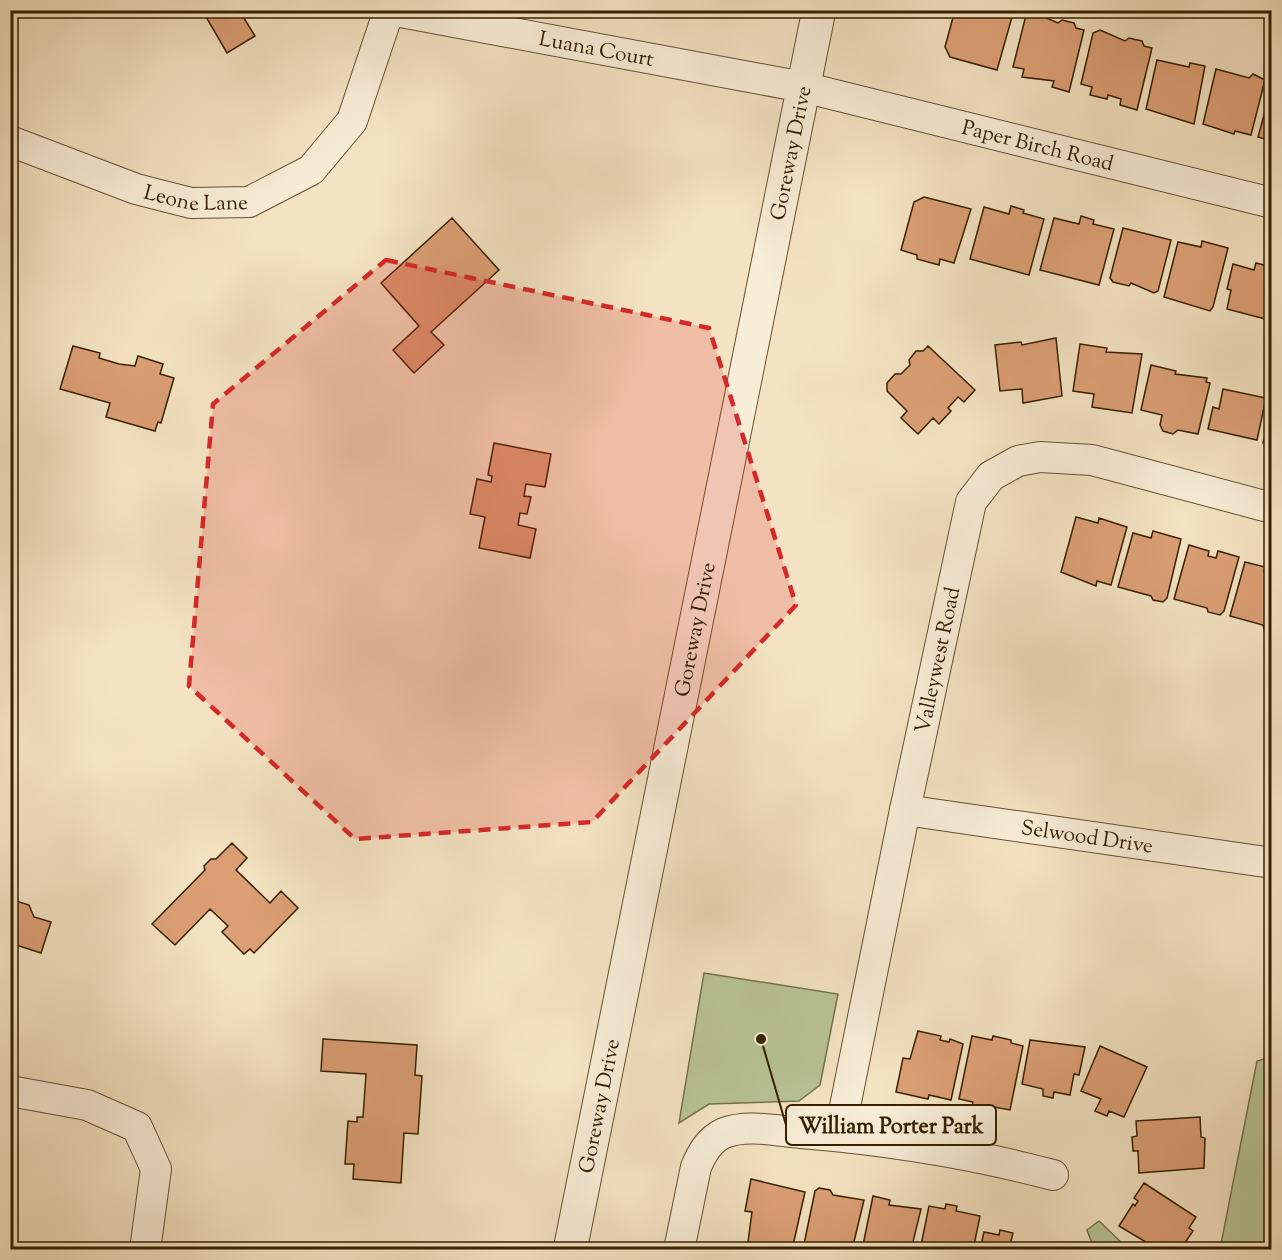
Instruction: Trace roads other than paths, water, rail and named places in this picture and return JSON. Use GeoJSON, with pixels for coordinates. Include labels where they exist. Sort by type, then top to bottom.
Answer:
{"type":"FeatureCollection","features":[{"type":"Feature","properties":{"kind":"street","name":"Luana Court"},"geometry":{"type":"LineString","coordinates":[[389,10],[803,87]]}},
{"type":"Feature","properties":{"kind":"street","name":"Leone Lane"},"geometry":{"type":"LineString","coordinates":[[10,141],[136,189],[191,203],[249,202],[311,170],[352,121],[389,10]]}},
{"type":"Feature","properties":{"kind":"street","name":"Goreway Drive"},"geometry":{"type":"LineString","coordinates":[[570,1250],[819,10]]}},
{"type":"Feature","properties":{"kind":"street","name":"Paper Birch Road"},"geometry":{"type":"LineString","coordinates":[[803,87],[1272,203]]}},
{"type":"Feature","properties":{"kind":"street","name":"Valleywest Road"},"geometry":{"type":"LineString","coordinates":[[839,1136],[904,810],[971,501],[991,476],[1018,461],[1040,457],[1092,460],[1272,508]]}},
{"type":"Feature","properties":{"kind":"street","name":"Selwood Drive"},"geometry":{"type":"LineString","coordinates":[[904,810],[1272,863]]}},
{"type":"Feature","properties":{"kind":"street"},"geometry":{"type":"LineString","coordinates":[[10,1092],[87,1105],[137,1127],[156,1169],[145,1250]]}},
{"type":"Feature","properties":{"kind":"street"},"geometry":{"type":"LineString","coordinates":[[679,1250],[696,1167],[707,1145],[723,1134],[749,1128],[874,1139],[1000,1161],[1053,1174]]}},
{"type":"Feature","properties":{"kind":"place","name":"William Porter Park"},"geometry":{"type":"Point","coordinates":[761,1039]}}]}
